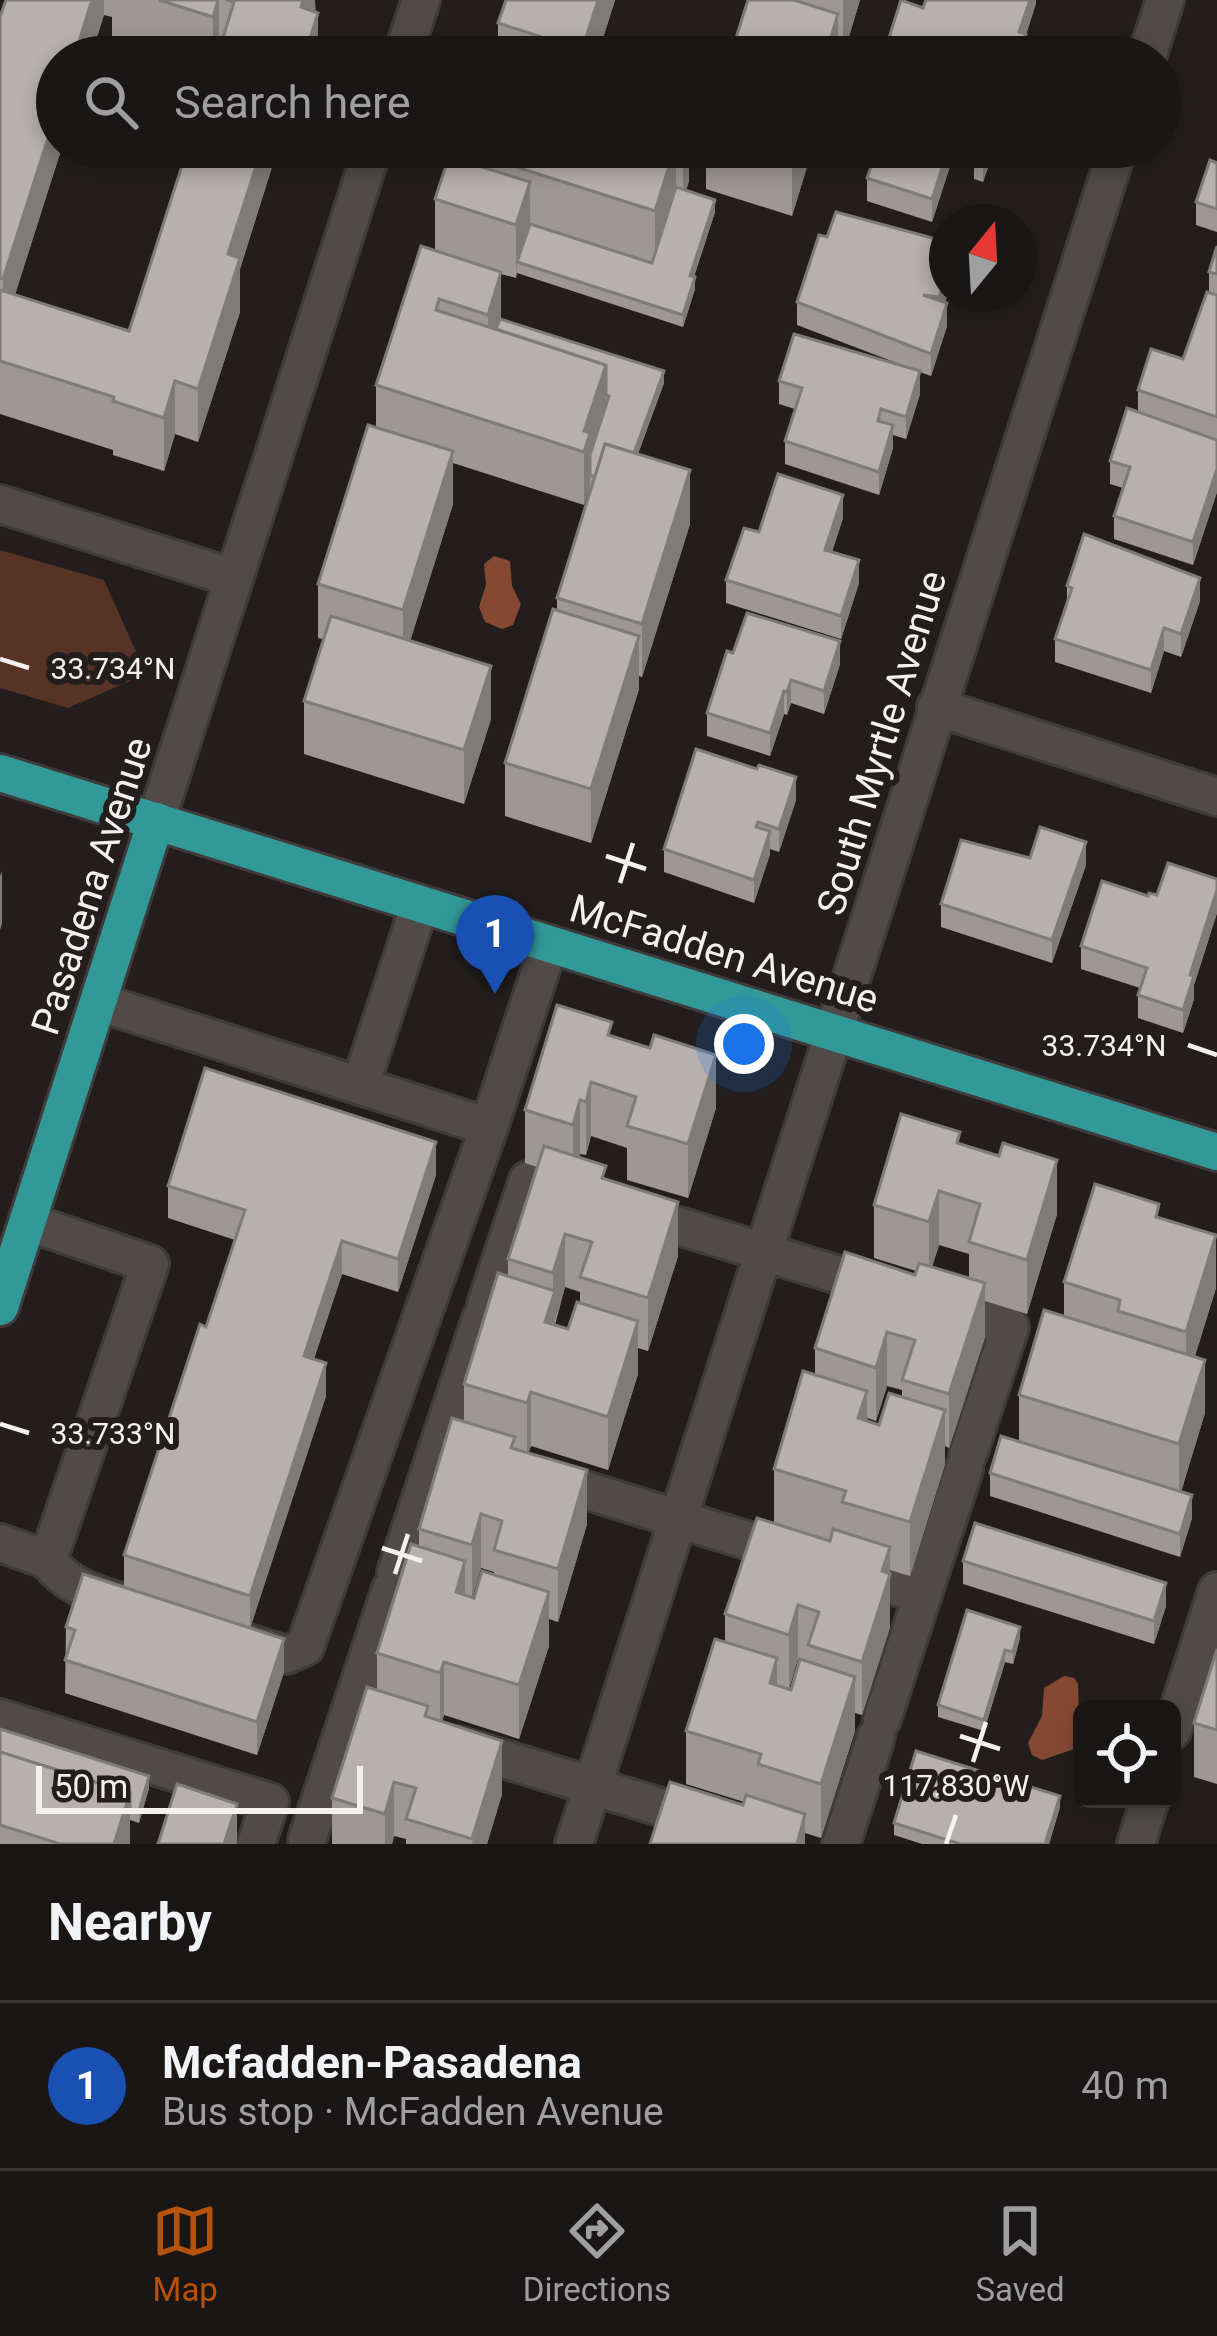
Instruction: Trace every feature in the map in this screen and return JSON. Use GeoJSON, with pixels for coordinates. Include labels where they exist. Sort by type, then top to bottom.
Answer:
{"type":"FeatureCollection","features":[{"type":"Feature","properties":{"kind":"main road","name":"McFadden Avenue"},"geometry":{"type":"LineString","coordinates":[[0,773],[1217,1152]]}},
{"type":"Feature","properties":{"kind":"main road","name":"Pasadena Avenue"},"geometry":{"type":"LineString","coordinates":[[0,1307],[156,821]]}},
{"type":"Feature","properties":{"kind":"street"},"geometry":{"type":"LineString","coordinates":[[409,36],[421,0]]}},
{"type":"Feature","properties":{"kind":"street"},"geometry":{"type":"LineString","coordinates":[[1154,36],[1166,0]]}},
{"type":"Feature","properties":{"kind":"street","name":"Pasadena Avenue"},"geometry":{"type":"LineString","coordinates":[[156,821],[366,168]]}},
{"type":"Feature","properties":{"kind":"street","name":"South Myrtle Avenue"},"geometry":{"type":"LineString","coordinates":[[574,1844],[1111,168]]}},
{"type":"Feature","properties":{"kind":"street"},"geometry":{"type":"LineString","coordinates":[[0,504],[234,578]]}},
{"type":"Feature","properties":{"kind":"street"},"geometry":{"type":"LineString","coordinates":[[936,707],[1217,797]]}},
{"type":"Feature","properties":{"kind":"street"},"geometry":{"type":"LineString","coordinates":[[360,1086],[420,904]]}},
{"type":"Feature","properties":{"kind":"street"},"geometry":{"type":"LineString","coordinates":[[207,1630],[286,1655],[305,1647],[549,944]]}},
{"type":"Feature","properties":{"kind":"street"},"geometry":{"type":"LineString","coordinates":[[98,1002],[489,1127]]}},
{"type":"Feature","properties":{"kind":"street"},"geometry":{"type":"LineString","coordinates":[[307,1840],[529,1180],[1010,1328],[841,1844]]}},
{"type":"Feature","properties":{"kind":"street"},"geometry":{"type":"LineString","coordinates":[[28,1222],[150,1264],[48,1560]]}},
{"type":"Feature","properties":{"kind":"street"},"geometry":{"type":"LineString","coordinates":[[439,1445],[922,1595]]}},
{"type":"Feature","properties":{"kind":"street"},"geometry":{"type":"LineString","coordinates":[[0,1543],[48,1560],[59,1576],[82,1589],[168,1618]]}},
{"type":"Feature","properties":{"kind":"street"},"geometry":{"type":"LineString","coordinates":[[1181,1703],[1217,1591]]}},
{"type":"Feature","properties":{"kind":"street"},"geometry":{"type":"LineString","coordinates":[[350,1711],[781,1844]]}},
{"type":"Feature","properties":{"kind":"street"},"geometry":{"type":"LineString","coordinates":[[0,1718],[270,1802],[256,1844]]}},
{"type":"Feature","properties":{"kind":"street"},"geometry":{"type":"LineString","coordinates":[[1136,1844],[1147,1808]]}},
{"type":"Feature","properties":{"kind":"shaded area"},"geometry":{"type":"Polygon","coordinates":[[[0,550],[104,580],[146,674],[68,708],[0,688],[0,550]]]}},
{"type":"Feature","properties":{"kind":"shaded area"},"geometry":{"type":"Polygon","coordinates":[[[494,556],[510,561],[512,586],[521,604],[513,625],[502,629],[485,622],[479,607],[486,585],[484,564],[494,556]]]}},
{"type":"Feature","properties":{"kind":"shaded area"},"geometry":{"type":"Polygon","coordinates":[[[1064,1676],[1074,1678],[1079,1700],[1073,1700],[1073,1749],[1042,1760],[1032,1755],[1028,1743],[1042,1716],[1044,1688],[1064,1676]]]}},
{"type":"Feature","properties":{"kind":"building"},"geometry":{"type":"Polygon","coordinates":[[[6,0],[92,0],[81,36],[36,36],[38,168],[3,279],[0,278],[0,17],[6,0]]]}},
{"type":"Feature","properties":{"kind":"building"},"geometry":{"type":"Polygon","coordinates":[[[159,0],[218,0],[213,17],[159,0]]]}},
{"type":"Feature","properties":{"kind":"building"},"geometry":{"type":"Polygon","coordinates":[[[226,0],[303,0],[301,7],[318,13],[311,36],[223,36],[234,2],[226,0]]]}},
{"type":"Feature","properties":{"kind":"building"},"geometry":{"type":"Polygon","coordinates":[[[506,0],[598,0],[586,36],[538,36],[498,23],[506,0]]]}},
{"type":"Feature","properties":{"kind":"building"},"geometry":{"type":"Polygon","coordinates":[[[748,0],[794,0],[838,14],[831,36],[737,36],[748,0]]]}},
{"type":"Feature","properties":{"kind":"building"},"geometry":{"type":"Polygon","coordinates":[[[901,0],[923,8],[926,0],[1030,0],[1019,32],[1025,36],[890,36],[901,0]]]}},
{"type":"Feature","properties":{"kind":"building"},"geometry":{"type":"Polygon","coordinates":[[[1210,160],[1217,163],[1217,209],[1196,202],[1210,160]]]}},
{"type":"Feature","properties":{"kind":"building"},"geometry":{"type":"Polygon","coordinates":[[[181,168],[255,168],[228,254],[240,258],[198,389],[175,381],[164,418],[0,361],[0,290],[129,331],[181,168]]]}},
{"type":"Feature","properties":{"kind":"building"},"geometry":{"type":"Polygon","coordinates":[[[445,168],[485,168],[530,182],[516,225],[435,199],[445,168]]]}},
{"type":"Feature","properties":{"kind":"building"},"geometry":{"type":"Polygon","coordinates":[[[520,168],[668,168],[655,211],[520,168]]]}},
{"type":"Feature","properties":{"kind":"building"},"geometry":{"type":"Polygon","coordinates":[[[871,168],[942,168],[932,199],[867,178],[871,168]]]}},
{"type":"Feature","properties":{"kind":"building"},"geometry":{"type":"Polygon","coordinates":[[[676,187],[715,200],[690,276],[695,277],[683,315],[517,262],[530,224],[652,263],[676,187]]]}},
{"type":"Feature","properties":{"kind":"building"},"geometry":{"type":"Polygon","coordinates":[[[836,212],[929,237],[929,296],[923,295],[929,297],[929,312],[944,312],[931,354],[797,302],[819,235],[827,237],[836,212]]]}},
{"type":"Feature","properties":{"kind":"building"},"geometry":{"type":"Polygon","coordinates":[[[421,246],[501,272],[488,315],[439,299],[436,310],[606,365],[584,431],[590,433],[584,452],[376,385],[421,246]]]}},
{"type":"Feature","properties":{"kind":"building"},"geometry":{"type":"Polygon","coordinates":[[[1217,246],[1217,274],[1209,272],[1217,246]]]}},
{"type":"Feature","properties":{"kind":"building"},"geometry":{"type":"Polygon","coordinates":[[[1207,292],[1217,295],[1217,417],[1138,390],[1151,349],[1183,359],[1207,292]]]}},
{"type":"Feature","properties":{"kind":"building"},"geometry":{"type":"Polygon","coordinates":[[[500,319],[664,371],[634,453],[605,444],[595,477],[590,475],[590,455],[609,396],[606,365],[496,329],[500,319]]]}},
{"type":"Feature","properties":{"kind":"building"},"geometry":{"type":"Polygon","coordinates":[[[794,334],[920,371],[906,417],[881,409],[878,421],[893,425],[879,472],[785,441],[802,388],[779,381],[794,334]]]}},
{"type":"Feature","properties":{"kind":"building"},"geometry":{"type":"Polygon","coordinates":[[[1127,408],[1217,440],[1217,469],[1193,542],[1114,516],[1130,467],[1110,461],[1127,408]]]}},
{"type":"Feature","properties":{"kind":"building"},"geometry":{"type":"Polygon","coordinates":[[[368,425],[453,451],[403,610],[318,584],[368,425]]]}},
{"type":"Feature","properties":{"kind":"building"},"geometry":{"type":"Polygon","coordinates":[[[605,444],[690,470],[642,624],[557,598],[605,444]]]}},
{"type":"Feature","properties":{"kind":"building"},"geometry":{"type":"Polygon","coordinates":[[[778,474],[843,495],[825,550],[859,560],[841,616],[726,580],[744,528],[759,532],[778,474]]]}},
{"type":"Feature","properties":{"kind":"building"},"geometry":{"type":"Polygon","coordinates":[[[1084,534],[1200,578],[1181,634],[1164,628],[1151,670],[1055,639],[1084,534]]]}},
{"type":"Feature","properties":{"kind":"building"},"geometry":{"type":"Polygon","coordinates":[[[553,609],[639,636],[591,789],[505,763],[553,609]]]}},
{"type":"Feature","properties":{"kind":"building"},"geometry":{"type":"Polygon","coordinates":[[[747,613],[840,641],[824,691],[791,680],[770,733],[707,713],[727,651],[733,653],[747,613]]]}},
{"type":"Feature","properties":{"kind":"building"},"geometry":{"type":"Polygon","coordinates":[[[331,616],[491,666],[464,750],[304,701],[331,616]]]}},
{"type":"Feature","properties":{"kind":"building"},"geometry":{"type":"Polygon","coordinates":[[[696,749],[796,777],[779,829],[758,822],[756,827],[770,831],[754,880],[664,849],[696,749]]]}},
{"type":"Feature","properties":{"kind":"building"},"geometry":{"type":"Polygon","coordinates":[[[1040,827],[1086,842],[1052,940],[941,904],[961,840],[1030,858],[1040,827]]]}},
{"type":"Feature","properties":{"kind":"building"},"geometry":{"type":"Polygon","coordinates":[[[1168,863],[1217,879],[1183,1010],[1138,995],[1147,968],[1081,946],[1102,881],[1157,895],[1168,863]]]}},
{"type":"Feature","properties":{"kind":"building"},"geometry":{"type":"Polygon","coordinates":[[[557,1005],[612,1022],[608,1035],[650,1048],[654,1035],[716,1055],[688,1144],[627,1126],[636,1097],[591,1082],[573,1125],[525,1110],[557,1005]]]}},
{"type":"Feature","properties":{"kind":"building"},"geometry":{"type":"Polygon","coordinates":[[[205,1068],[436,1142],[398,1259],[342,1241],[304,1356],[326,1363],[250,1596],[124,1555],[200,1324],[206,1327],[245,1210],[168,1186],[205,1068]]]}},
{"type":"Feature","properties":{"kind":"building"},"geometry":{"type":"Polygon","coordinates":[[[901,1114],[960,1132],[957,1143],[999,1156],[1003,1143],[1057,1160],[1027,1260],[969,1242],[980,1204],[939,1191],[929,1222],[874,1205],[901,1114]]]}},
{"type":"Feature","properties":{"kind":"building"},"geometry":{"type":"Polygon","coordinates":[[[544,1146],[606,1166],[602,1178],[678,1202],[648,1298],[580,1277],[592,1242],[565,1234],[553,1273],[508,1259],[544,1146]]]}},
{"type":"Feature","properties":{"kind":"building"},"geometry":{"type":"Polygon","coordinates":[[[1095,1184],[1159,1204],[1156,1217],[1216,1235],[1186,1332],[1118,1311],[1120,1300],[1064,1282],[1095,1184]]]}},
{"type":"Feature","properties":{"kind":"building"},"geometry":{"type":"Polygon","coordinates":[[[845,1252],[915,1275],[919,1263],[985,1283],[949,1394],[902,1380],[915,1340],[887,1332],[876,1368],[815,1348],[845,1252]]]}},
{"type":"Feature","properties":{"kind":"building"},"geometry":{"type":"Polygon","coordinates":[[[498,1273],[555,1291],[545,1322],[568,1329],[577,1302],[638,1321],[608,1417],[531,1392],[527,1403],[464,1384],[498,1273]]]}},
{"type":"Feature","properties":{"kind":"building"},"geometry":{"type":"Polygon","coordinates":[[[1044,1310],[1205,1360],[1179,1444],[1019,1395],[1044,1310]]]}},
{"type":"Feature","properties":{"kind":"building"},"geometry":{"type":"Polygon","coordinates":[[[803,1371],[867,1391],[858,1418],[879,1425],[889,1393],[945,1410],[910,1522],[842,1502],[846,1491],[774,1469],[803,1371]]]}},
{"type":"Feature","properties":{"kind":"building"},"geometry":{"type":"Polygon","coordinates":[[[452,1418],[515,1437],[511,1448],[587,1470],[558,1569],[494,1550],[502,1521],[481,1514],[472,1545],[419,1529],[452,1418]]]}},
{"type":"Feature","properties":{"kind":"building"},"geometry":{"type":"Polygon","coordinates":[[[1001,1436],[1192,1495],[1180,1534],[990,1473],[1001,1436]]]}},
{"type":"Feature","properties":{"kind":"building"},"geometry":{"type":"Polygon","coordinates":[[[757,1518],[830,1541],[833,1529],[890,1547],[882,1571],[890,1574],[862,1662],[808,1645],[819,1612],[798,1605],[789,1635],[725,1614],[757,1518]]]}},
{"type":"Feature","properties":{"kind":"building"},"geometry":{"type":"Polygon","coordinates":[[[975,1523],[1166,1583],[1154,1621],[963,1561],[975,1523]]]}},
{"type":"Feature","properties":{"kind":"building"},"geometry":{"type":"Polygon","coordinates":[[[411,1544],[465,1561],[456,1592],[474,1598],[482,1571],[549,1592],[519,1685],[444,1662],[440,1673],[377,1653],[411,1544]]]}},
{"type":"Feature","properties":{"kind":"building"},"geometry":{"type":"Polygon","coordinates":[[[83,1574],[284,1639],[257,1722],[65,1660],[75,1630],[66,1627],[83,1574]]]}},
{"type":"Feature","properties":{"kind":"building"},"geometry":{"type":"Polygon","coordinates":[[[967,1610],[1020,1627],[1013,1652],[1005,1650],[984,1720],[938,1705],[967,1610]]]}},
{"type":"Feature","properties":{"kind":"building"},"geometry":{"type":"Polygon","coordinates":[[[715,1639],[777,1658],[770,1683],[791,1690],[800,1659],[855,1677],[821,1784],[758,1764],[761,1754],[686,1731],[715,1639]]]}},
{"type":"Feature","properties":{"kind":"building"},"geometry":{"type":"Polygon","coordinates":[[[1217,1649],[1217,1730],[1194,1723],[1217,1649]]]}},
{"type":"Feature","properties":{"kind":"building"},"geometry":{"type":"Polygon","coordinates":[[[367,1687],[428,1706],[425,1716],[502,1741],[472,1839],[406,1819],[416,1788],[394,1782],[385,1814],[332,1798],[367,1687]]]}},
{"type":"Feature","properties":{"kind":"building"},"geometry":{"type":"Polygon","coordinates":[[[0,1729],[149,1776],[139,1811],[130,1809],[130,1793],[0,1752],[0,1729]]]}},
{"type":"Feature","properties":{"kind":"building"},"geometry":{"type":"Polygon","coordinates":[[[916,1751],[1060,1796],[1045,1844],[960,1844],[894,1823],[916,1751]]]}},
{"type":"Feature","properties":{"kind":"building"},"geometry":{"type":"Polygon","coordinates":[[[0,1752],[130,1793],[114,1844],[60,1844],[0,1825],[0,1752]]]}},
{"type":"Feature","properties":{"kind":"building"},"geometry":{"type":"Polygon","coordinates":[[[670,1782],[743,1805],[746,1795],[805,1814],[797,1844],[650,1844],[670,1782]]]}},
{"type":"Feature","properties":{"kind":"building"},"geometry":{"type":"Polygon","coordinates":[[[177,1784],[237,1804],[224,1844],[158,1844],[177,1784]]]}},
{"type":"Feature","properties":{"kind":"place","name":"Mcfadden-Pasadena"},"geometry":{"type":"Point","coordinates":[495,994]}}]}
